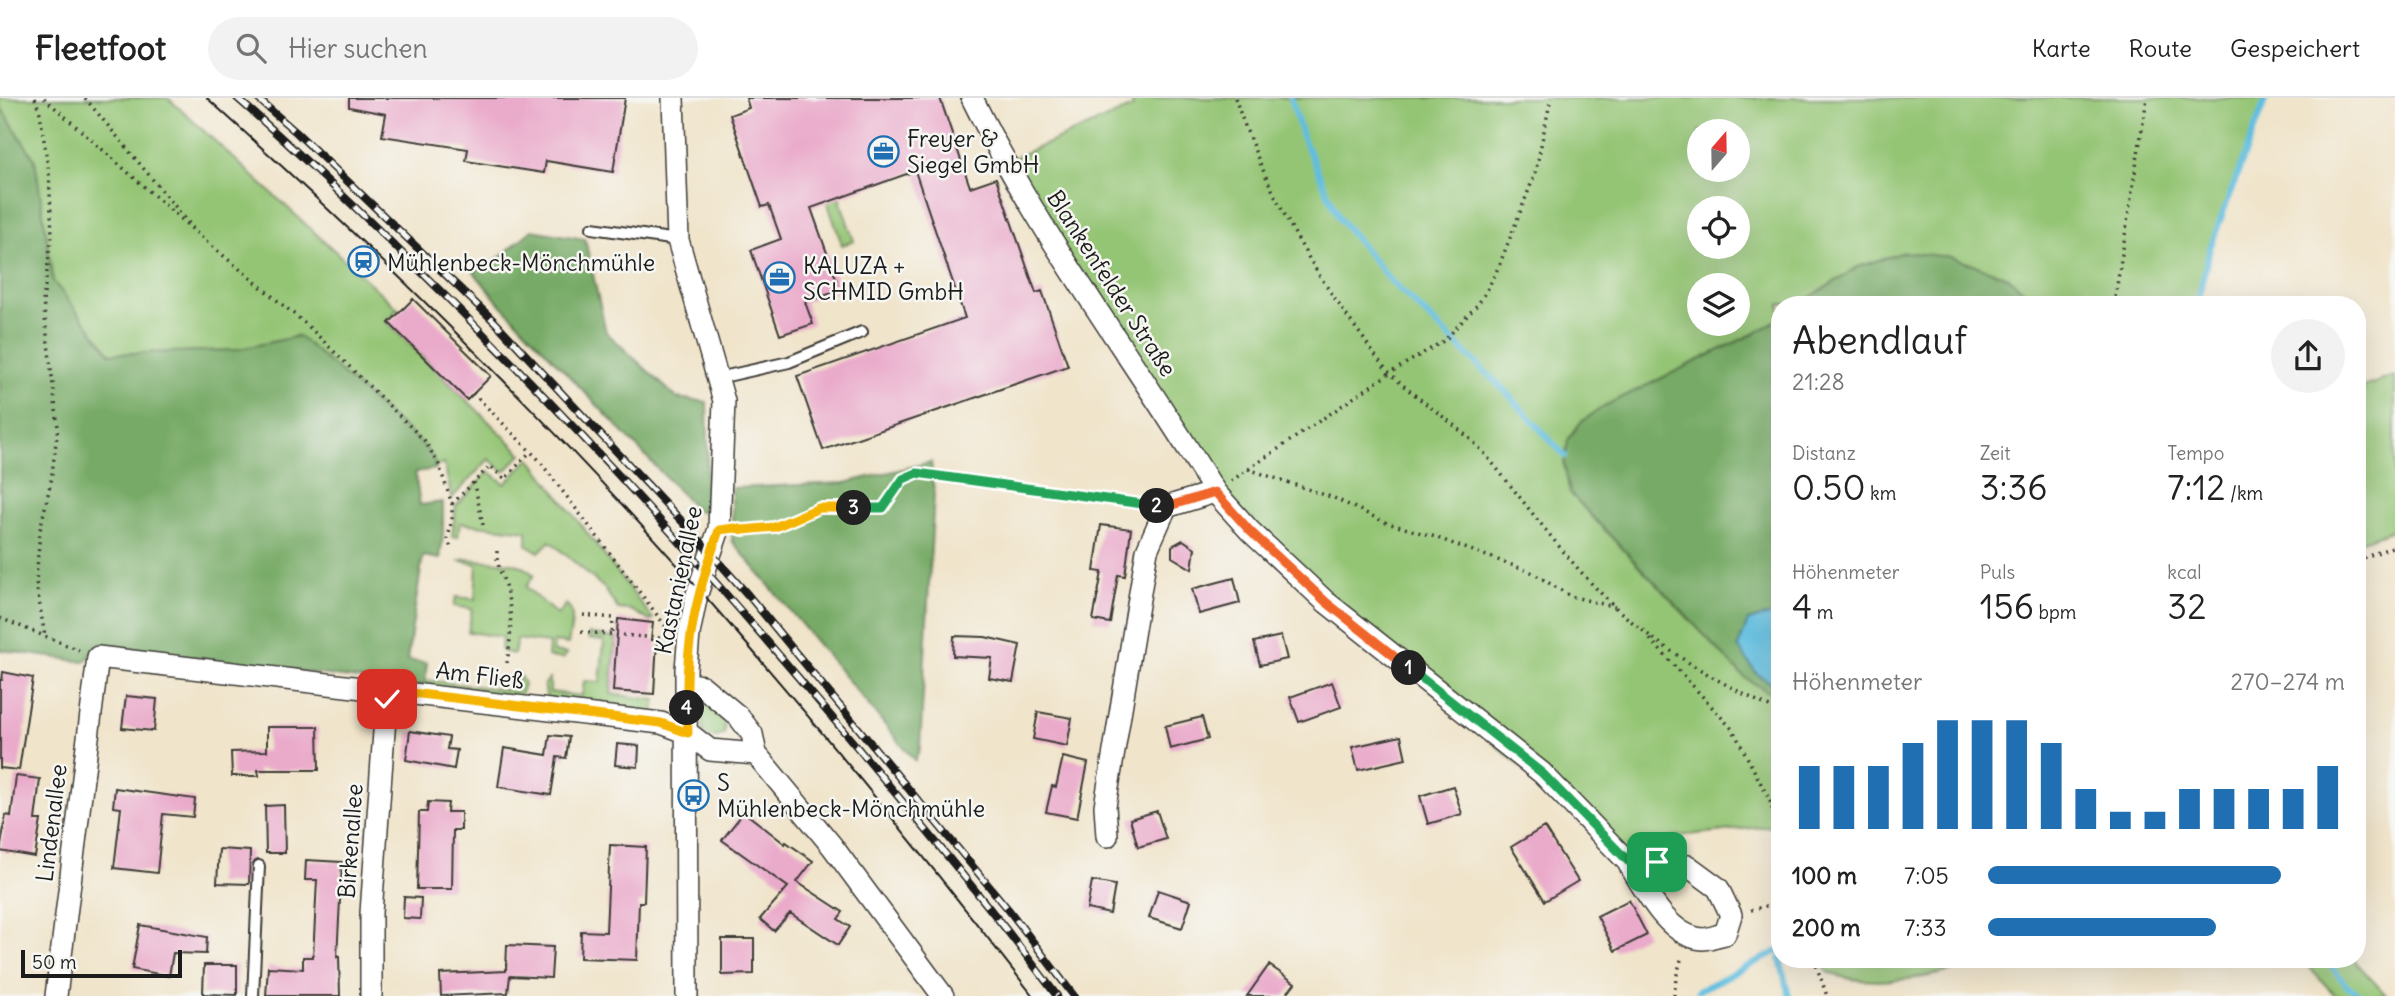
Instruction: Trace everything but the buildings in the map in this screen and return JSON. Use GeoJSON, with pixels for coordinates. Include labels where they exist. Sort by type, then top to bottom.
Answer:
{"type":"FeatureCollection","features":[{"type":"Feature","properties":{"kind":"street","name":"Kastanienallee"},"geometry":{"type":"LineString","coordinates":[[673,98],[678,240],[724,401],[719,530],[697,594],[689,634],[687,996]]}},
{"type":"Feature","properties":{"kind":"street","name":"Blankenfelder Straße"},"geometry":{"type":"LineString","coordinates":[[972,98],[1000,155],[1067,267],[1215,492],[1250,531],[1326,602],[1542,773],[1628,861],[1654,905],[1676,929],[1688,934]]}},
{"type":"Feature","properties":{"kind":"street"},"geometry":{"type":"LineString","coordinates":[[1107,836],[1105,806],[1147,550],[1166,507],[1215,492]]}},
{"type":"Feature","properties":{"kind":"street","name":"Am Fließ"},"geometry":{"type":"LineString","coordinates":[[98,657],[661,723],[688,733],[710,750],[757,754]]}},
{"type":"Feature","properties":{"kind":"street","name":"Lindenallee"},"geometry":{"type":"LineString","coordinates":[[56,996],[98,657]]}},
{"type":"Feature","properties":{"kind":"street"},"geometry":{"type":"LineString","coordinates":[[687,684],[702,686],[738,716],[752,734],[757,754],[832,846],[943,996]]}},
{"type":"Feature","properties":{"kind":"street","name":"Birkenallee"},"geometry":{"type":"LineString","coordinates":[[372,996],[371,913],[387,690]]}},
{"type":"Feature","properties":{"kind":"street"},"geometry":{"type":"LineString","coordinates":[[1628,861],[1688,866],[1718,888],[1731,915],[1725,934],[1702,939],[1688,934]]}},
{"type":"Feature","properties":{"kind":"lane"},"geometry":{"type":"LineString","coordinates":[[592,228],[678,240]]}},
{"type":"Feature","properties":{"kind":"lane"},"geometry":{"type":"LineString","coordinates":[[718,378],[789,362],[862,332]]}},
{"type":"Feature","properties":{"kind":"lane"},"geometry":{"type":"LineString","coordinates":[[253,996],[259,866]]}},
{"type":"Feature","properties":{"kind":"path"},"geometry":{"type":"LineString","coordinates":[[34,98],[40,113],[49,174],[52,234],[43,301],[58,427],[51,481],[40,530],[36,582],[46,637]]}},
{"type":"Feature","properties":{"kind":"path"},"geometry":{"type":"LineString","coordinates":[[44,98],[201,237],[307,325],[425,441],[439,465],[452,504],[448,539],[452,551]]}},
{"type":"Feature","properties":{"kind":"path"},"geometry":{"type":"LineString","coordinates":[[85,98],[201,237]]}},
{"type":"Feature","properties":{"kind":"path"},"geometry":{"type":"LineString","coordinates":[[1235,98],[1254,153],[1282,212],[1329,292],[1390,373],[1481,450],[1587,578],[1615,607],[1647,634],[1729,688],[1771,708]]}},
{"type":"Feature","properties":{"kind":"path"},"geometry":{"type":"LineString","coordinates":[[1215,492],[1390,373],[1445,340],[1486,292],[1535,174],[1551,98]]}},
{"type":"Feature","properties":{"kind":"path"},"geometry":{"type":"LineString","coordinates":[[2115,296],[2147,98]]}},
{"type":"Feature","properties":{"kind":"path"},"geometry":{"type":"LineString","coordinates":[[473,393],[531,451],[668,629],[660,638],[580,632]]}},
{"type":"Feature","properties":{"kind":"path"},"geometry":{"type":"LineString","coordinates":[[452,504],[490,466],[505,479],[531,451]]}},
{"type":"Feature","properties":{"kind":"path"},"geometry":{"type":"LineString","coordinates":[[1248,469],[1334,498],[1387,523],[1432,536],[1531,572],[1570,596],[1615,607]]}},
{"type":"Feature","properties":{"kind":"path"},"geometry":{"type":"LineString","coordinates":[[719,530],[775,527],[819,508],[883,508],[903,479],[917,473],[1166,507]]}},
{"type":"Feature","properties":{"kind":"path"},"geometry":{"type":"LineString","coordinates":[[474,482],[483,525]]}},
{"type":"Feature","properties":{"kind":"path"},"geometry":{"type":"LineString","coordinates":[[2366,557],[2395,546]]}},
{"type":"Feature","properties":{"kind":"path"},"geometry":{"type":"LineString","coordinates":[[496,551],[496,564],[506,587],[509,607],[508,663]]}},
{"type":"Feature","properties":{"kind":"path"},"geometry":{"type":"LineString","coordinates":[[583,615],[613,618],[612,634]]}},
{"type":"Feature","properties":{"kind":"path"},"geometry":{"type":"LineString","coordinates":[[0,618],[98,657]]}},
{"type":"Feature","properties":{"kind":"path"},"geometry":{"type":"LineString","coordinates":[[1647,634],[1733,730],[1771,804]]}},
{"type":"Feature","properties":{"kind":"path"},"geometry":{"type":"LineString","coordinates":[[1731,915],[1771,904]]}},
{"type":"Feature","properties":{"kind":"path"},"geometry":{"type":"LineString","coordinates":[[1674,996],[1675,978],[1688,934]]}},
{"type":"Feature","properties":{"kind":"path"},"geometry":{"type":"LineString","coordinates":[[1817,968],[1827,996]]}},
{"type":"Feature","properties":{"kind":"green space"},"geometry":{"type":"Polygon","coordinates":[[[0,98],[168,98],[398,309],[386,321],[522,454],[504,472],[489,459],[452,498],[444,464],[435,466],[433,458],[299,336],[235,350],[111,354],[53,281],[35,160],[0,106],[0,98]]]}},
{"type":"Feature","properties":{"kind":"green space"},"geometry":{"type":"Polygon","coordinates":[[[1130,98],[2266,98],[2210,248],[2199,296],[2029,296],[2008,277],[1858,267],[1813,296],[1771,296],[1771,324],[1750,335],[1750,273],[1687,273],[1687,336],[1749,336],[1604,406],[1580,423],[1570,493],[1744,677],[1771,694],[1771,826],[1668,837],[1630,861],[1327,599],[1215,485],[1004,162],[1133,107],[1130,98]]]}},
{"type":"Feature","properties":{"kind":"green space"},"geometry":{"type":"Polygon","coordinates":[[[0,106],[35,160],[53,281],[111,354],[235,350],[299,336],[422,444],[433,458],[436,469],[415,472],[420,505],[443,502],[440,559],[423,556],[407,660],[427,663],[424,688],[98,644],[85,662],[0,650],[0,106]]]}},
{"type":"Feature","properties":{"kind":"green space"},"geometry":{"type":"Polygon","coordinates":[[[838,194],[854,241],[842,245],[826,198],[838,194]]]}},
{"type":"Feature","properties":{"kind":"green space"},"geometry":{"type":"Polygon","coordinates":[[[532,230],[585,239],[606,332],[677,398],[707,402],[705,510],[699,512],[494,297],[473,271],[495,261],[532,230]]]}},
{"type":"Feature","properties":{"kind":"green space"},"geometry":{"type":"Polygon","coordinates":[[[1904,252],[1951,257],[2008,277],[2029,296],[1813,296],[1858,267],[1904,252]]]}},
{"type":"Feature","properties":{"kind":"green space"},"geometry":{"type":"Polygon","coordinates":[[[1771,324],[1771,615],[1748,621],[1757,674],[1771,683],[1771,694],[1744,677],[1570,493],[1564,465],[1568,440],[1580,423],[1604,406],[1771,324]]]}},
{"type":"Feature","properties":{"kind":"green space"},"geometry":{"type":"Polygon","coordinates":[[[2395,376],[2395,529],[2366,540],[2366,386],[2395,376]]]}},
{"type":"Feature","properties":{"kind":"green space"},"geometry":{"type":"Polygon","coordinates":[[[530,458],[653,619],[650,621],[631,610],[618,609],[604,588],[550,541],[539,552],[527,545],[527,531],[460,523],[458,537],[452,536],[456,506],[489,471],[505,484],[530,458]]]}},
{"type":"Feature","properties":{"kind":"green space"},"geometry":{"type":"Polygon","coordinates":[[[931,462],[934,493],[920,748],[915,761],[732,541],[732,488],[845,483],[931,462]]]}},
{"type":"Feature","properties":{"kind":"green space"},"geometry":{"type":"Polygon","coordinates":[[[465,559],[522,566],[534,575],[526,587],[557,615],[566,604],[572,617],[568,644],[554,642],[553,652],[567,654],[563,659],[548,657],[549,643],[517,639],[514,654],[501,651],[502,637],[468,632],[472,609],[454,606],[456,597],[475,599],[477,564],[460,561],[465,559]]]}},
{"type":"Feature","properties":{"kind":"green space"},"geometry":{"type":"Polygon","coordinates":[[[589,634],[616,638],[611,694],[656,700],[653,713],[547,700],[544,685],[550,678],[550,692],[582,696],[584,681],[600,682],[604,641],[589,639],[589,634]]]}},
{"type":"Feature","properties":{"kind":"green space"},"geometry":{"type":"Polygon","coordinates":[[[519,674],[524,684],[516,698],[424,688],[425,680],[515,691],[519,674]]]}},
{"type":"Feature","properties":{"kind":"green space"},"geometry":{"type":"Polygon","coordinates":[[[706,705],[721,716],[724,724],[724,734],[718,737],[703,733],[702,710],[706,705]]]}},
{"type":"Feature","properties":{"kind":"green space"},"geometry":{"type":"Polygon","coordinates":[[[1825,968],[1960,968],[1929,976],[1885,981],[1844,977],[1827,972],[1825,968]]]}},
{"type":"Feature","properties":{"kind":"green space"},"geometry":{"type":"Polygon","coordinates":[[[2310,968],[2361,968],[2387,996],[2336,996],[2310,968]]]}},
{"type":"Feature","properties":{"kind":"water"},"geometry":{"type":"Polygon","coordinates":[[[1771,615],[1771,683],[1757,674],[1738,647],[1748,621],[1771,615]]]}},
{"type":"Feature","properties":{"kind":"waterway"},"geometry":{"type":"LineString","coordinates":[[1291,98],[1302,136],[1339,218],[1390,280],[1505,391],[1565,456]]}},
{"type":"Feature","properties":{"kind":"waterway"},"geometry":{"type":"LineString","coordinates":[[2199,296],[2210,248],[2266,98]]}},
{"type":"Feature","properties":{"kind":"waterway"},"geometry":{"type":"LineString","coordinates":[[1698,991],[1771,954]]}},
{"type":"Feature","properties":{"kind":"waterway"},"geometry":{"type":"LineString","coordinates":[[1782,968],[1789,996]]}},
{"type":"Feature","properties":{"kind":"waterway"},"geometry":{"type":"LineString","coordinates":[[2333,968],[2346,985],[2362,996]]}},
{"type":"Feature","properties":{"kind":"tram line"},"geometry":{"type":"LineString","coordinates":[[207,98],[414,291],[547,425],[676,563],[814,723],[1033,996]]}},
{"type":"Feature","properties":{"kind":"railway"},"geometry":{"type":"LineString","coordinates":[[237,98],[341,194],[460,311],[630,488],[846,734],[980,896],[1057,996]]}},
{"type":"Feature","properties":{"kind":"railway"},"geometry":{"type":"LineString","coordinates":[[257,98],[495,322],[692,532],[748,595],[1008,909],[1074,996]]}},
{"type":"Feature","properties":{"kind":"place","name":"Freyer & Siegel GmbH"},"geometry":{"type":"Point","coordinates":[884,151]}},
{"type":"Feature","properties":{"kind":"place","name":"Mühlenbeck-Mönchmühle"},"geometry":{"type":"Point","coordinates":[364,262]}},
{"type":"Feature","properties":{"kind":"place","name":"KALUZA + SCHMID GmbH"},"geometry":{"type":"Point","coordinates":[780,278]}},
{"type":"Feature","properties":{"kind":"place","name":"S Mühlenbeck-Mönchmühle"},"geometry":{"type":"Point","coordinates":[694,795]}},
{"type":"Feature","properties":{"kind":"route"},"geometry":{"type":"LineString","coordinates":[[387,699],[387,690],[661,723],[688,733],[686,669],[689,634],[697,594],[719,530],[775,527],[819,508],[883,508],[903,479],[917,473],[1166,507],[1215,492],[1250,531],[1326,602],[1542,773],[1628,861],[1657,862]]}}]}
